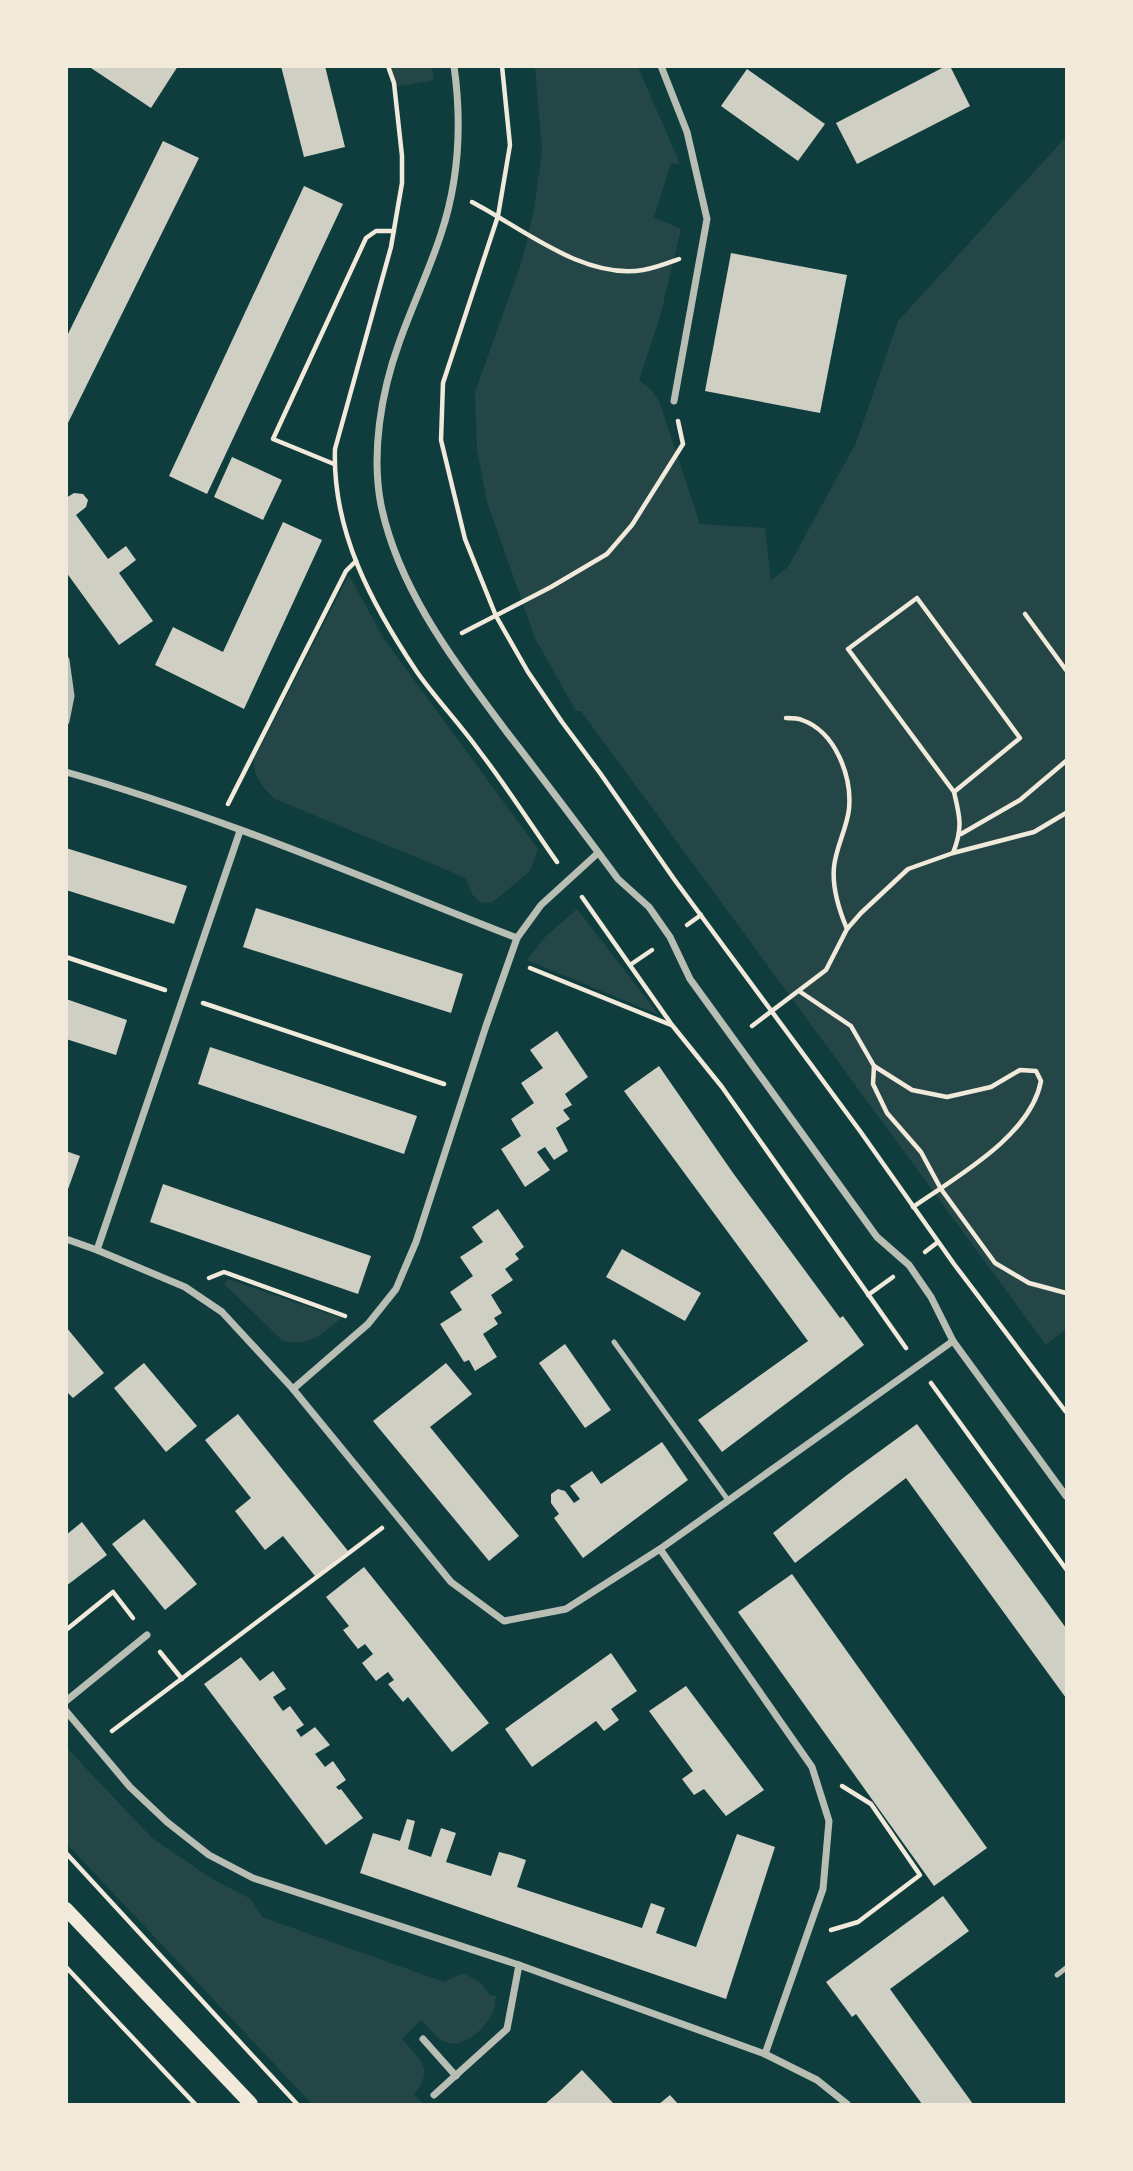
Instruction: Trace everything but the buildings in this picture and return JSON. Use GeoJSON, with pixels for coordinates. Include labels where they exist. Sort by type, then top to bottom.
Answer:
{"type":"FeatureCollection","features":[{"type":"Feature","properties":{"kind":"main road"},"geometry":{"type":"LineString","coordinates":[[66,1909],[251,2105]]}},
{"type":"Feature","properties":{"kind":"street"},"geometry":{"type":"LineString","coordinates":[[454,66],[459,105],[458,150],[452,192],[442,233],[398,345],[383,403],[377,453],[381,504],[393,545],[413,593],[442,643],[598,853],[618,879],[656,916],[670,937],[690,979],[877,1237],[904,1259],[931,1297],[953,1341],[1066,1496]]}},
{"type":"Feature","properties":{"kind":"street"},"geometry":{"type":"LineString","coordinates":[[661,66],[687,132],[707,219],[674,401]]}},
{"type":"Feature","properties":{"kind":"street"},"geometry":{"type":"LineString","coordinates":[[66,660],[71,696],[66,721]]}},
{"type":"Feature","properties":{"kind":"street"},"geometry":{"type":"LineString","coordinates":[[66,772],[119,787],[219,822],[517,937]]}},
{"type":"Feature","properties":{"kind":"street"},"geometry":{"type":"LineString","coordinates":[[97,1250],[240,831]]}},
{"type":"Feature","properties":{"kind":"street"},"geometry":{"type":"LineString","coordinates":[[293,1389],[368,1324],[396,1289],[416,1242],[517,937],[541,905],[598,853]]}},
{"type":"Feature","properties":{"kind":"street"},"geometry":{"type":"LineString","coordinates":[[66,1240],[185,1287],[222,1312],[293,1389],[451,1583],[504,1621],[566,1609],[660,1549],[953,1341]]}},
{"type":"Feature","properties":{"kind":"street"},"geometry":{"type":"LineString","coordinates":[[660,1549],[812,1767],[829,1821],[822,1889],[765,2054]]}},
{"type":"Feature","properties":{"kind":"street"},"geometry":{"type":"LineString","coordinates":[[66,1701],[147,1635]]}},
{"type":"Feature","properties":{"kind":"street"},"geometry":{"type":"LineString","coordinates":[[66,1711],[130,1787],[167,1822],[209,1855],[253,1878],[519,1965],[765,2054],[817,2080],[847,2105]]}},
{"type":"Feature","properties":{"kind":"street"},"geometry":{"type":"LineString","coordinates":[[434,2095],[507,2029],[519,1965]]}},
{"type":"Feature","properties":{"kind":"street"},"geometry":{"type":"LineString","coordinates":[[423,2039],[456,2076]]}},
{"type":"Feature","properties":{"kind":"lane"},"geometry":{"type":"LineString","coordinates":[[614,1342],[728,1500]]}},
{"type":"Feature","properties":{"kind":"lane"},"geometry":{"type":"LineString","coordinates":[[1057,1975],[1066,1968]]}},
{"type":"Feature","properties":{"kind":"path"},"geometry":{"type":"LineString","coordinates":[[502,66],[510,145],[498,216],[443,383],[441,440],[465,539],[496,616],[514,650],[562,722],[913,1207],[1066,1412]]}},
{"type":"Feature","properties":{"kind":"path"},"geometry":{"type":"LineString","coordinates":[[452,192],[573,259],[607,270],[642,270],[700,253]]}},
{"type":"Feature","properties":{"kind":"path"},"geometry":{"type":"LineString","coordinates":[[334,464],[273,439],[366,238],[376,231],[394,231]]}},
{"type":"Feature","properties":{"kind":"path"},"geometry":{"type":"LineString","coordinates":[[442,643],[551,587],[607,554],[632,525],[683,444],[674,401]]}},
{"type":"Feature","properties":{"kind":"path"},"geometry":{"type":"LineString","coordinates":[[219,822],[346,571],[356,561]]}},
{"type":"Feature","properties":{"kind":"path"},"geometry":{"type":"LineString","coordinates":[[953,852],[961,834],[954,792],[848,649],[917,598],[1020,738],[954,792]]}},
{"type":"Feature","properties":{"kind":"path"},"geometry":{"type":"LineString","coordinates":[[1025,614],[1066,670]]}},
{"type":"Feature","properties":{"kind":"path"},"geometry":{"type":"LineString","coordinates":[[786,718],[803,720],[824,734],[839,756],[848,782],[849,811],[833,869],[838,908],[847,929]]}},
{"type":"Feature","properties":{"kind":"path"},"geometry":{"type":"LineString","coordinates":[[961,834],[1020,800],[1066,761]]}},
{"type":"Feature","properties":{"kind":"path"},"geometry":{"type":"LineString","coordinates":[[734,1039],[826,970],[847,929],[861,912],[908,869],[953,852],[1034,832],[1066,813]]}},
{"type":"Feature","properties":{"kind":"path"},"geometry":{"type":"LineString","coordinates":[[66,957],[465,1091]]}},
{"type":"Feature","properties":{"kind":"path"},"geometry":{"type":"LineString","coordinates":[[510,959],[672,1025]]}},
{"type":"Feature","properties":{"kind":"path"},"geometry":{"type":"LineString","coordinates":[[799,991],[851,1026],[874,1066],[912,1090],[947,1097],[991,1087],[1020,1070],[1035,1071],[1041,1081],[1039,1095],[1008,1138],[913,1207]]}},
{"type":"Feature","properties":{"kind":"path"},"geometry":{"type":"LineString","coordinates":[[874,1066],[873,1084],[887,1113],[921,1152],[941,1189],[995,1263],[1029,1283],[1066,1293]]}},
{"type":"Feature","properties":{"kind":"path"},"geometry":{"type":"LineString","coordinates":[[185,1287],[224,1272],[368,1324]]}},
{"type":"Feature","properties":{"kind":"path"},"geometry":{"type":"LineString","coordinates":[[95,1744],[396,1517]]}},
{"type":"Feature","properties":{"kind":"path"},"geometry":{"type":"LineString","coordinates":[[806,1937],[858,1922],[920,1875],[870,1804],[812,1767]]}},
{"type":"Feature","properties":{"kind":"path"},"geometry":{"type":"LineString","coordinates":[[66,1853],[297,2105]]}},
{"type":"Feature","properties":{"kind":"path"},"geometry":{"type":"LineString","coordinates":[[66,1967],[195,2105]]}},
{"type":"Feature","properties":{"kind":"shaded area"},"geometry":{"type":"Polygon","coordinates":[[[388,67],[432,67],[434,80],[395,87],[388,67]]]}},
{"type":"Feature","properties":{"kind":"shaded area"},"geometry":{"type":"Polygon","coordinates":[[[535,67],[638,67],[680,164],[671,163],[654,217],[681,229],[660,317],[639,380],[659,401],[700,524],[765,528],[771,580],[788,567],[856,443],[898,321],[1066,137],[1066,1329],[1046,1345],[581,711],[576,711],[535,638],[487,502],[477,449],[475,392],[522,261],[534,210],[542,151],[535,67]]]}},
{"type":"Feature","properties":{"kind":"shaded area"},"geometry":{"type":"Polygon","coordinates":[[[349,575],[384,639],[538,849],[530,871],[493,902],[481,903],[472,894],[466,879],[447,870],[275,799],[262,786],[257,776],[254,759],[349,575]]]}},
{"type":"Feature","properties":{"kind":"shaded area"},"geometry":{"type":"Polygon","coordinates":[[[577,909],[659,1015],[527,960],[545,937],[577,909]]]}},
{"type":"Feature","properties":{"kind":"shaded area"},"geometry":{"type":"Polygon","coordinates":[[[228,1279],[341,1318],[307,1341],[282,1340],[224,1284],[228,1279]]]}},
{"type":"Feature","properties":{"kind":"shaded area"},"geometry":{"type":"Polygon","coordinates":[[[66,1747],[152,1838],[214,1880],[251,1899],[262,1917],[444,1982],[464,1973],[481,1983],[490,1995],[496,1996],[490,2018],[467,2040],[453,2043],[442,2040],[421,2020],[402,2039],[423,2064],[424,2077],[414,2094],[423,2104],[312,2104],[67,1844],[66,1747]]]}}]}
